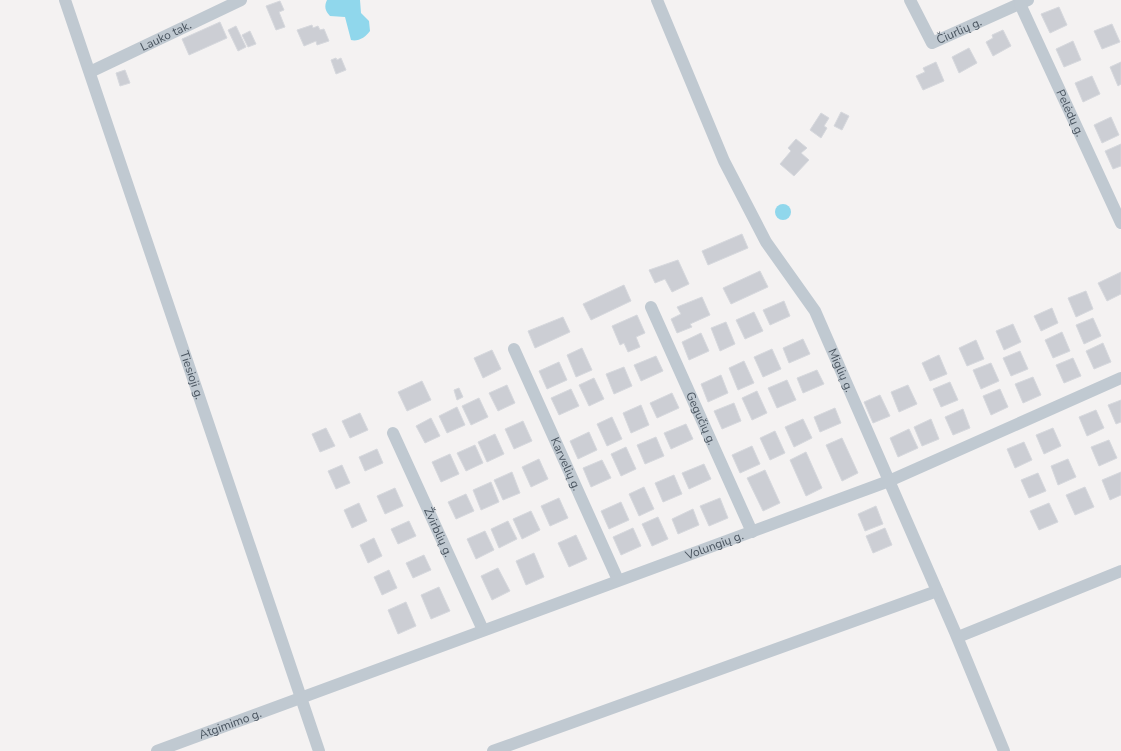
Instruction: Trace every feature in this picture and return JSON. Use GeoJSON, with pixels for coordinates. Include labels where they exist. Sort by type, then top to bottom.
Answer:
{"type":"FeatureCollection","features":[{"type":"Feature","properties":{"kind":"street","name":"Tiesioji g."},"geometry":{"type":"LineString","coordinates":[[65,0],[319,751]]}},
{"type":"Feature","properties":{"kind":"street","name":"Lauko tak."},"geometry":{"type":"LineString","coordinates":[[90,72],[240,0]]}},
{"type":"Feature","properties":{"kind":"street","name":"Miglių g."},"geometry":{"type":"LineString","coordinates":[[657,0],[724,161],[766,242],[814,311],[958,637],[1004,751]]}},
{"type":"Feature","properties":{"kind":"street","name":"Čiurlių g."},"geometry":{"type":"LineString","coordinates":[[910,0],[932,43],[1024,2]]}},
{"type":"Feature","properties":{"kind":"street","name":"Pelėdų g."},"geometry":{"type":"LineString","coordinates":[[1024,2],[1121,223]]}},
{"type":"Feature","properties":{"kind":"street","name":"Gegučių g."},"geometry":{"type":"LineString","coordinates":[[651,307],[752,532]]}},
{"type":"Feature","properties":{"kind":"street","name":"Karvelių g."},"geometry":{"type":"LineString","coordinates":[[514,350],[618,580]]}},
{"type":"Feature","properties":{"kind":"street","name":"Volungių g."},"geometry":{"type":"LineString","coordinates":[[301,697],[889,481],[1121,378]]}},
{"type":"Feature","properties":{"kind":"street","name":"Žvirblių g."},"geometry":{"type":"LineString","coordinates":[[393,433],[483,630]]}},
{"type":"Feature","properties":{"kind":"street"},"geometry":{"type":"LineString","coordinates":[[958,637],[1121,571]]}},
{"type":"Feature","properties":{"kind":"street"},"geometry":{"type":"LineString","coordinates":[[493,751],[937,591]]}},
{"type":"Feature","properties":{"kind":"street","name":"Atgimimo g."},"geometry":{"type":"LineString","coordinates":[[157,751],[301,697]]}},
{"type":"Feature","properties":{"kind":"water"},"geometry":{"type":"Polygon","coordinates":[[[327,0],[360,0],[361,13],[369,21],[370,31],[362,39],[351,40],[345,17],[330,16],[326,8],[327,0]]]}},
{"type":"Feature","properties":{"kind":"water"},"geometry":{"type":"Polygon","coordinates":[[[783,204],[791,212],[783,220],[775,212],[783,204]]]}},
{"type":"Feature","properties":{"kind":"building"},"geometry":{"type":"Polygon","coordinates":[[[280,1],[284,10],[279,12],[285,27],[276,30],[266,6],[280,1]]]}},
{"type":"Feature","properties":{"kind":"building"},"geometry":{"type":"Polygon","coordinates":[[[1059,7],[1067,25],[1050,33],[1041,14],[1059,7]]]}},
{"type":"Feature","properties":{"kind":"building"},"geometry":{"type":"Polygon","coordinates":[[[220,22],[227,38],[189,55],[182,39],[220,22]]]}},
{"type":"Feature","properties":{"kind":"building"},"geometry":{"type":"Polygon","coordinates":[[[1112,24],[1120,42],[1102,49],[1094,31],[1112,24]]]}},
{"type":"Feature","properties":{"kind":"building"},"geometry":{"type":"Polygon","coordinates":[[[312,25],[313,28],[318,26],[320,30],[324,29],[329,41],[317,45],[316,41],[304,46],[297,30],[312,25]]]}},
{"type":"Feature","properties":{"kind":"building"},"geometry":{"type":"Polygon","coordinates":[[[236,26],[246,47],[238,51],[228,30],[236,26]]]}},
{"type":"Feature","properties":{"kind":"building"},"geometry":{"type":"Polygon","coordinates":[[[1003,30],[1011,46],[993,56],[986,42],[993,38],[992,35],[1003,30]]]}},
{"type":"Feature","properties":{"kind":"building"},"geometry":{"type":"Polygon","coordinates":[[[250,31],[256,44],[248,47],[242,35],[250,31]]]}},
{"type":"Feature","properties":{"kind":"building"},"geometry":{"type":"Polygon","coordinates":[[[1073,41],[1081,60],[1064,67],[1056,49],[1073,41]]]}},
{"type":"Feature","properties":{"kind":"building"},"geometry":{"type":"Polygon","coordinates":[[[969,48],[977,63],[959,73],[952,57],[969,48]]]}},
{"type":"Feature","properties":{"kind":"building"},"geometry":{"type":"Polygon","coordinates":[[[336,58],[337,60],[341,58],[346,70],[336,74],[331,60],[336,58]]]}},
{"type":"Feature","properties":{"kind":"building"},"geometry":{"type":"Polygon","coordinates":[[[936,62],[944,81],[923,90],[916,76],[925,72],[923,68],[936,62]]]}},
{"type":"Feature","properties":{"kind":"building"},"geometry":{"type":"Polygon","coordinates":[[[1121,62],[1121,84],[1118,86],[1110,67],[1121,62]]]}},
{"type":"Feature","properties":{"kind":"building"},"geometry":{"type":"Polygon","coordinates":[[[125,70],[130,83],[120,86],[116,73],[125,70]]]}},
{"type":"Feature","properties":{"kind":"building"},"geometry":{"type":"Polygon","coordinates":[[[1092,76],[1100,94],[1083,102],[1075,83],[1092,76]]]}},
{"type":"Feature","properties":{"kind":"building"},"geometry":{"type":"Polygon","coordinates":[[[841,112],[849,116],[842,130],[834,126],[841,112]]]}},
{"type":"Feature","properties":{"kind":"building"},"geometry":{"type":"Polygon","coordinates":[[[821,113],[829,118],[824,126],[827,128],[821,138],[810,130],[821,113]]]}},
{"type":"Feature","properties":{"kind":"building"},"geometry":{"type":"Polygon","coordinates":[[[1111,117],[1119,135],[1102,143],[1094,125],[1111,117]]]}},
{"type":"Feature","properties":{"kind":"building"},"geometry":{"type":"Polygon","coordinates":[[[796,139],[807,148],[801,153],[809,160],[794,176],[780,164],[791,151],[788,148],[796,139]]]}},
{"type":"Feature","properties":{"kind":"building"},"geometry":{"type":"Polygon","coordinates":[[[1121,144],[1121,166],[1113,169],[1105,151],[1121,144]]]}},
{"type":"Feature","properties":{"kind":"building"},"geometry":{"type":"Polygon","coordinates":[[[742,234],[748,248],[708,265],[702,251],[742,234]]]}},
{"type":"Feature","properties":{"kind":"building"},"geometry":{"type":"Polygon","coordinates":[[[678,260],[689,284],[672,292],[665,279],[655,283],[649,270],[678,260]]]}},
{"type":"Feature","properties":{"kind":"building"},"geometry":{"type":"Polygon","coordinates":[[[760,271],[768,287],[731,304],[723,288],[760,271]]]}},
{"type":"Feature","properties":{"kind":"building"},"geometry":{"type":"Polygon","coordinates":[[[1121,272],[1121,294],[1107,301],[1098,283],[1121,272]]]}},
{"type":"Feature","properties":{"kind":"building"},"geometry":{"type":"Polygon","coordinates":[[[624,285],[631,301],[591,320],[583,304],[624,285]]]}},
{"type":"Feature","properties":{"kind":"building"},"geometry":{"type":"Polygon","coordinates":[[[1086,291],[1093,309],[1076,317],[1068,298],[1086,291]]]}},
{"type":"Feature","properties":{"kind":"building"},"geometry":{"type":"Polygon","coordinates":[[[702,297],[710,315],[690,324],[692,327],[677,333],[671,319],[681,314],[677,307],[702,297]]]}},
{"type":"Feature","properties":{"kind":"building"},"geometry":{"type":"Polygon","coordinates":[[[784,301],[790,316],[770,325],[763,310],[784,301]]]}},
{"type":"Feature","properties":{"kind":"building"},"geometry":{"type":"Polygon","coordinates":[[[1052,308],[1058,323],[1041,331],[1034,316],[1052,308]]]}},
{"type":"Feature","properties":{"kind":"building"},"geometry":{"type":"Polygon","coordinates":[[[754,312],[763,331],[745,339],[736,320],[754,312]]]}},
{"type":"Feature","properties":{"kind":"building"},"geometry":{"type":"Polygon","coordinates":[[[637,315],[645,333],[636,337],[640,347],[628,352],[624,343],[620,345],[612,326],[637,315]]]}},
{"type":"Feature","properties":{"kind":"building"},"geometry":{"type":"Polygon","coordinates":[[[563,317],[570,332],[535,348],[528,331],[563,317]]]}},
{"type":"Feature","properties":{"kind":"building"},"geometry":{"type":"Polygon","coordinates":[[[1093,318],[1101,336],[1084,344],[1076,325],[1093,318]]]}},
{"type":"Feature","properties":{"kind":"building"},"geometry":{"type":"Polygon","coordinates":[[[726,322],[735,344],[720,351],[711,328],[726,322]]]}},
{"type":"Feature","properties":{"kind":"building"},"geometry":{"type":"Polygon","coordinates":[[[1013,324],[1021,342],[1004,350],[996,331],[1013,324]]]}},
{"type":"Feature","properties":{"kind":"building"},"geometry":{"type":"Polygon","coordinates":[[[1062,332],[1070,351],[1053,358],[1045,340],[1062,332]]]}},
{"type":"Feature","properties":{"kind":"building"},"geometry":{"type":"Polygon","coordinates":[[[701,333],[709,351],[689,360],[682,342],[701,333]]]}},
{"type":"Feature","properties":{"kind":"building"},"geometry":{"type":"Polygon","coordinates":[[[803,339],[810,354],[789,363],[783,348],[803,339]]]}},
{"type":"Feature","properties":{"kind":"building"},"geometry":{"type":"Polygon","coordinates":[[[976,340],[984,359],[967,366],[959,348],[976,340]]]}},
{"type":"Feature","properties":{"kind":"building"},"geometry":{"type":"Polygon","coordinates":[[[1103,343],[1111,362],[1094,369],[1086,351],[1103,343]]]}},
{"type":"Feature","properties":{"kind":"building"},"geometry":{"type":"Polygon","coordinates":[[[582,348],[592,370],[576,377],[567,355],[582,348]]]}},
{"type":"Feature","properties":{"kind":"building"},"geometry":{"type":"Polygon","coordinates":[[[772,349],[781,369],[763,377],[754,357],[772,349]]]}},
{"type":"Feature","properties":{"kind":"building"},"geometry":{"type":"Polygon","coordinates":[[[492,350],[501,369],[483,378],[474,358],[492,350]]]}},
{"type":"Feature","properties":{"kind":"building"},"geometry":{"type":"Polygon","coordinates":[[[1020,351],[1028,369],[1011,376],[1003,358],[1020,351]]]}},
{"type":"Feature","properties":{"kind":"building"},"geometry":{"type":"Polygon","coordinates":[[[939,355],[947,374],[930,381],[922,363],[939,355]]]}},
{"type":"Feature","properties":{"kind":"building"},"geometry":{"type":"Polygon","coordinates":[[[656,356],[663,371],[641,381],[634,365],[656,356]]]}},
{"type":"Feature","properties":{"kind":"building"},"geometry":{"type":"Polygon","coordinates":[[[1073,358],[1081,376],[1064,383],[1056,365],[1073,358]]]}},
{"type":"Feature","properties":{"kind":"building"},"geometry":{"type":"Polygon","coordinates":[[[744,361],[754,383],[738,390],[729,368],[744,361]]]}},
{"type":"Feature","properties":{"kind":"building"},"geometry":{"type":"Polygon","coordinates":[[[559,362],[567,380],[547,389],[539,371],[559,362]]]}},
{"type":"Feature","properties":{"kind":"building"},"geometry":{"type":"Polygon","coordinates":[[[991,363],[999,381],[981,389],[973,370],[991,363]]]}},
{"type":"Feature","properties":{"kind":"building"},"geometry":{"type":"Polygon","coordinates":[[[624,367],[632,386],[614,394],[606,374],[624,367]]]}},
{"type":"Feature","properties":{"kind":"building"},"geometry":{"type":"Polygon","coordinates":[[[817,370],[824,384],[803,393],[797,378],[817,370]]]}},
{"type":"Feature","properties":{"kind":"building"},"geometry":{"type":"Polygon","coordinates":[[[721,375],[728,393],[708,402],[701,384],[721,375]]]}},
{"type":"Feature","properties":{"kind":"building"},"geometry":{"type":"Polygon","coordinates":[[[1033,377],[1041,395],[1023,403],[1015,384],[1033,377]]]}},
{"type":"Feature","properties":{"kind":"building"},"geometry":{"type":"Polygon","coordinates":[[[594,378],[604,399],[589,406],[579,385],[594,378]]]}},
{"type":"Feature","properties":{"kind":"building"},"geometry":{"type":"Polygon","coordinates":[[[787,380],[796,400],[777,408],[768,388],[787,380]]]}},
{"type":"Feature","properties":{"kind":"building"},"geometry":{"type":"Polygon","coordinates":[[[422,381],[431,400],[407,411],[398,392],[422,381]]]}},
{"type":"Feature","properties":{"kind":"building"},"geometry":{"type":"Polygon","coordinates":[[[950,382],[958,400],[941,407],[933,389],[950,382]]]}},
{"type":"Feature","properties":{"kind":"building"},"geometry":{"type":"Polygon","coordinates":[[[507,385],[515,403],[498,411],[489,393],[507,385]]]}},
{"type":"Feature","properties":{"kind":"building"},"geometry":{"type":"Polygon","coordinates":[[[908,385],[917,404],[899,412],[891,392],[908,385]]]}},
{"type":"Feature","properties":{"kind":"building"},"geometry":{"type":"Polygon","coordinates":[[[459,388],[463,397],[457,400],[454,390],[459,388]]]}},
{"type":"Feature","properties":{"kind":"building"},"geometry":{"type":"Polygon","coordinates":[[[571,389],[579,406],[559,415],[551,398],[571,389]]]}},
{"type":"Feature","properties":{"kind":"building"},"geometry":{"type":"Polygon","coordinates":[[[1000,389],[1008,407],[991,415],[983,396],[1000,389]]]}},
{"type":"Feature","properties":{"kind":"building"},"geometry":{"type":"Polygon","coordinates":[[[757,391],[767,413],[752,420],[742,398],[757,391]]]}},
{"type":"Feature","properties":{"kind":"building"},"geometry":{"type":"Polygon","coordinates":[[[672,393],[679,408],[657,418],[650,403],[672,393]]]}},
{"type":"Feature","properties":{"kind":"building"},"geometry":{"type":"Polygon","coordinates":[[[880,395],[890,416],[873,423],[864,402],[880,395]]]}},
{"type":"Feature","properties":{"kind":"building"},"geometry":{"type":"Polygon","coordinates":[[[479,398],[488,417],[471,425],[462,406],[479,398]]]}},
{"type":"Feature","properties":{"kind":"building"},"geometry":{"type":"Polygon","coordinates":[[[1121,400],[1121,422],[1116,424],[1108,405],[1121,400]]]}},
{"type":"Feature","properties":{"kind":"building"},"geometry":{"type":"Polygon","coordinates":[[[734,403],[741,421],[722,429],[714,411],[734,403]]]}},
{"type":"Feature","properties":{"kind":"building"},"geometry":{"type":"Polygon","coordinates":[[[641,405],[649,425],[631,433],[623,413],[641,405]]]}},
{"type":"Feature","properties":{"kind":"building"},"geometry":{"type":"Polygon","coordinates":[[[457,407],[465,425],[447,433],[439,416],[457,407]]]}},
{"type":"Feature","properties":{"kind":"building"},"geometry":{"type":"Polygon","coordinates":[[[835,408],[841,423],[820,432],[814,417],[835,408]]]}},
{"type":"Feature","properties":{"kind":"building"},"geometry":{"type":"Polygon","coordinates":[[[963,409],[970,428],[953,435],[945,417],[963,409]]]}},
{"type":"Feature","properties":{"kind":"building"},"geometry":{"type":"Polygon","coordinates":[[[1096,410],[1104,428],[1087,436],[1079,417],[1096,410]]]}},
{"type":"Feature","properties":{"kind":"building"},"geometry":{"type":"Polygon","coordinates":[[[360,413],[368,430],[350,438],[342,421],[360,413]]]}},
{"type":"Feature","properties":{"kind":"building"},"geometry":{"type":"Polygon","coordinates":[[[612,417],[622,439],[607,446],[597,424],[612,417]]]}},
{"type":"Feature","properties":{"kind":"building"},"geometry":{"type":"Polygon","coordinates":[[[431,418],[440,436],[425,443],[416,426],[431,418]]]}},
{"type":"Feature","properties":{"kind":"building"},"geometry":{"type":"Polygon","coordinates":[[[803,419],[812,438],[794,447],[785,427],[803,419]]]}},
{"type":"Feature","properties":{"kind":"building"},"geometry":{"type":"Polygon","coordinates":[[[931,419],[939,439],[922,446],[914,427],[931,419]]]}},
{"type":"Feature","properties":{"kind":"building"},"geometry":{"type":"Polygon","coordinates":[[[523,421],[532,441],[514,449],[505,429],[523,421]]]}},
{"type":"Feature","properties":{"kind":"building"},"geometry":{"type":"Polygon","coordinates":[[[686,424],[693,439],[671,449],[664,433],[686,424]]]}},
{"type":"Feature","properties":{"kind":"building"},"geometry":{"type":"Polygon","coordinates":[[[326,428],[335,446],[320,452],[312,434],[326,428]]]}},
{"type":"Feature","properties":{"kind":"building"},"geometry":{"type":"Polygon","coordinates":[[[1053,428],[1061,446],[1044,454],[1036,435],[1053,428]]]}},
{"type":"Feature","properties":{"kind":"building"},"geometry":{"type":"Polygon","coordinates":[[[909,429],[918,448],[898,457],[890,438],[909,429]]]}},
{"type":"Feature","properties":{"kind":"building"},"geometry":{"type":"Polygon","coordinates":[[[775,431],[785,453],[770,460],[760,438],[775,431]]]}},
{"type":"Feature","properties":{"kind":"building"},"geometry":{"type":"Polygon","coordinates":[[[589,432],[597,450],[578,459],[570,441],[589,432]]]}},
{"type":"Feature","properties":{"kind":"building"},"geometry":{"type":"Polygon","coordinates":[[[495,434],[504,454],[487,462],[478,442],[495,434]]]}},
{"type":"Feature","properties":{"kind":"building"},"geometry":{"type":"Polygon","coordinates":[[[656,437],[664,456],[645,464],[637,445],[656,437]]]}},
{"type":"Feature","properties":{"kind":"building"},"geometry":{"type":"Polygon","coordinates":[[[842,438],[858,473],[842,481],[826,445],[842,438]]]}},
{"type":"Feature","properties":{"kind":"building"},"geometry":{"type":"Polygon","coordinates":[[[1109,440],[1117,458],[1099,466],[1091,447],[1109,440]]]}},
{"type":"Feature","properties":{"kind":"building"},"geometry":{"type":"Polygon","coordinates":[[[1024,442],[1032,460],[1015,468],[1007,449],[1024,442]]]}},
{"type":"Feature","properties":{"kind":"building"},"geometry":{"type":"Polygon","coordinates":[[[475,445],[483,463],[466,471],[457,453],[475,445]]]}},
{"type":"Feature","properties":{"kind":"building"},"geometry":{"type":"Polygon","coordinates":[[[752,446],[760,464],[740,473],[732,455],[752,446]]]}},
{"type":"Feature","properties":{"kind":"building"},"geometry":{"type":"Polygon","coordinates":[[[626,447],[636,469],[621,476],[611,454],[626,447]]]}},
{"type":"Feature","properties":{"kind":"building"},"geometry":{"type":"Polygon","coordinates":[[[377,449],[383,463],[365,471],[359,457],[377,449]]]}},
{"type":"Feature","properties":{"kind":"building"},"geometry":{"type":"Polygon","coordinates":[[[806,452],[822,488],[806,496],[790,460],[806,452]]]}},
{"type":"Feature","properties":{"kind":"building"},"geometry":{"type":"Polygon","coordinates":[[[450,454],[459,474],[441,482],[432,462],[450,454]]]}},
{"type":"Feature","properties":{"kind":"building"},"geometry":{"type":"Polygon","coordinates":[[[539,459],[548,479],[531,487],[522,467],[539,459]]]}},
{"type":"Feature","properties":{"kind":"building"},"geometry":{"type":"Polygon","coordinates":[[[1068,459],[1076,477],[1058,485],[1051,466],[1068,459]]]}},
{"type":"Feature","properties":{"kind":"building"},"geometry":{"type":"Polygon","coordinates":[[[602,460],[611,478],[591,487],[583,468],[602,460]]]}},
{"type":"Feature","properties":{"kind":"building"},"geometry":{"type":"Polygon","coordinates":[[[704,464],[711,479],[689,489],[682,473],[704,464]]]}},
{"type":"Feature","properties":{"kind":"building"},"geometry":{"type":"Polygon","coordinates":[[[342,465],[350,483],[336,489],[328,471],[342,465]]]}},
{"type":"Feature","properties":{"kind":"building"},"geometry":{"type":"Polygon","coordinates":[[[765,470],[780,503],[763,511],[747,478],[765,470]]]}},
{"type":"Feature","properties":{"kind":"building"},"geometry":{"type":"Polygon","coordinates":[[[512,472],[520,493],[503,500],[494,480],[512,472]]]}},
{"type":"Feature","properties":{"kind":"building"},"geometry":{"type":"Polygon","coordinates":[[[1121,472],[1121,495],[1110,500],[1102,480],[1121,472]]]}},
{"type":"Feature","properties":{"kind":"building"},"geometry":{"type":"Polygon","coordinates":[[[1038,473],[1046,491],[1029,498],[1021,480],[1038,473]]]}},
{"type":"Feature","properties":{"kind":"building"},"geometry":{"type":"Polygon","coordinates":[[[674,475],[682,494],[663,502],[655,483],[674,475]]]}},
{"type":"Feature","properties":{"kind":"building"},"geometry":{"type":"Polygon","coordinates":[[[491,482],[499,502],[481,510],[473,490],[491,482]]]}},
{"type":"Feature","properties":{"kind":"building"},"geometry":{"type":"Polygon","coordinates":[[[644,487],[654,509],[639,516],[629,494],[644,487]]]}},
{"type":"Feature","properties":{"kind":"building"},"geometry":{"type":"Polygon","coordinates":[[[1085,487],[1094,507],[1075,515],[1066,495],[1085,487]]]}},
{"type":"Feature","properties":{"kind":"building"},"geometry":{"type":"Polygon","coordinates":[[[395,488],[403,506],[385,514],[377,496],[395,488]]]}},
{"type":"Feature","properties":{"kind":"building"},"geometry":{"type":"Polygon","coordinates":[[[466,494],[474,511],[456,519],[448,502],[466,494]]]}},
{"type":"Feature","properties":{"kind":"building"},"geometry":{"type":"Polygon","coordinates":[[[559,498],[568,518],[550,526],[541,506],[559,498]]]}},
{"type":"Feature","properties":{"kind":"building"},"geometry":{"type":"Polygon","coordinates":[[[720,498],[728,518],[709,526],[700,506],[720,498]]]}},
{"type":"Feature","properties":{"kind":"building"},"geometry":{"type":"Polygon","coordinates":[[[621,502],[629,520],[609,529],[601,511],[621,502]]]}},
{"type":"Feature","properties":{"kind":"building"},"geometry":{"type":"Polygon","coordinates":[[[359,503],[367,521],[352,528],[344,510],[359,503]]]}},
{"type":"Feature","properties":{"kind":"building"},"geometry":{"type":"Polygon","coordinates":[[[1049,503],[1058,522],[1039,530],[1030,511],[1049,503]]]}},
{"type":"Feature","properties":{"kind":"building"},"geometry":{"type":"Polygon","coordinates":[[[876,506],[883,524],[865,531],[858,514],[876,506]]]}},
{"type":"Feature","properties":{"kind":"building"},"geometry":{"type":"Polygon","coordinates":[[[693,509],[699,525],[678,534],[672,519],[693,509]]]}},
{"type":"Feature","properties":{"kind":"building"},"geometry":{"type":"Polygon","coordinates":[[[531,511],[540,530],[522,539],[513,519],[531,511]]]}},
{"type":"Feature","properties":{"kind":"building"},"geometry":{"type":"Polygon","coordinates":[[[658,517],[668,539],[652,546],[642,524],[658,517]]]}},
{"type":"Feature","properties":{"kind":"building"},"geometry":{"type":"Polygon","coordinates":[[[409,521],[416,536],[398,544],[391,529],[409,521]]]}},
{"type":"Feature","properties":{"kind":"building"},"geometry":{"type":"Polygon","coordinates":[[[508,521],[517,539],[499,548],[491,529],[508,521]]]}},
{"type":"Feature","properties":{"kind":"building"},"geometry":{"type":"Polygon","coordinates":[[[633,528],[641,546],[621,555],[613,537],[633,528]]]}},
{"type":"Feature","properties":{"kind":"building"},"geometry":{"type":"Polygon","coordinates":[[[885,528],[892,545],[873,553],[866,536],[885,528]]]}},
{"type":"Feature","properties":{"kind":"building"},"geometry":{"type":"Polygon","coordinates":[[[485,531],[494,550],[476,559],[467,539],[485,531]]]}},
{"type":"Feature","properties":{"kind":"building"},"geometry":{"type":"Polygon","coordinates":[[[576,535],[587,559],[569,567],[558,543],[576,535]]]}},
{"type":"Feature","properties":{"kind":"building"},"geometry":{"type":"Polygon","coordinates":[[[374,538],[382,556],[368,563],[360,545],[374,538]]]}},
{"type":"Feature","properties":{"kind":"building"},"geometry":{"type":"Polygon","coordinates":[[[534,553],[544,577],[526,585],[516,561],[534,553]]]}},
{"type":"Feature","properties":{"kind":"building"},"geometry":{"type":"Polygon","coordinates":[[[424,555],[431,570],[413,578],[406,563],[424,555]]]}},
{"type":"Feature","properties":{"kind":"building"},"geometry":{"type":"Polygon","coordinates":[[[498,568],[510,591],[492,600],[481,576],[498,568]]]}},
{"type":"Feature","properties":{"kind":"building"},"geometry":{"type":"Polygon","coordinates":[[[389,570],[397,588],[382,595],[374,577],[389,570]]]}},
{"type":"Feature","properties":{"kind":"building"},"geometry":{"type":"Polygon","coordinates":[[[439,587],[450,611],[431,619],[421,595],[439,587]]]}},
{"type":"Feature","properties":{"kind":"building"},"geometry":{"type":"Polygon","coordinates":[[[406,602],[416,626],[398,634],[388,610],[406,602]]]}}]}
